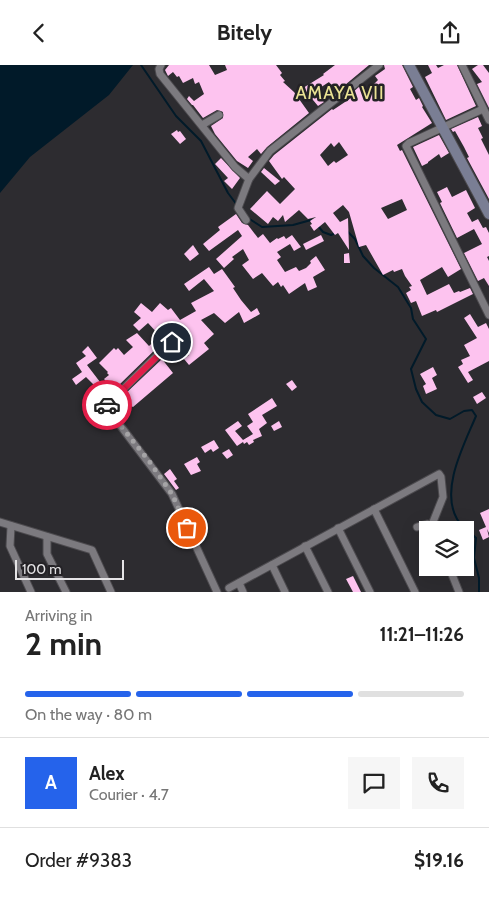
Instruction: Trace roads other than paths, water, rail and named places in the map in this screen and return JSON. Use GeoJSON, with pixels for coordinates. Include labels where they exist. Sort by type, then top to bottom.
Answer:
{"type":"FeatureCollection","features":[{"type":"Feature","properties":{"kind":"street"},"geometry":{"type":"LineString","coordinates":[[161,65],[159,69],[160,74],[235,167],[250,179]]}},
{"type":"Feature","properties":{"kind":"street"},"geometry":{"type":"LineString","coordinates":[[246,220],[238,205],[250,179],[270,151],[379,65]]}},
{"type":"Feature","properties":{"kind":"street"},"geometry":{"type":"LineString","coordinates":[[409,65],[489,214]]}},
{"type":"Feature","properties":{"kind":"street"},"geometry":{"type":"LineString","coordinates":[[464,66],[489,120]]}},
{"type":"Feature","properties":{"kind":"street"},"geometry":{"type":"LineString","coordinates":[[483,109],[406,146],[489,315]]}},
{"type":"Feature","properties":{"kind":"street"},"geometry":{"type":"LineString","coordinates":[[202,125],[219,115]]}},
{"type":"Feature","properties":{"kind":"street"},"geometry":{"type":"LineString","coordinates":[[172,342],[109,403],[107,408],[172,494],[217,592]]}},
{"type":"Feature","properties":{"kind":"street"},"geometry":{"type":"LineString","coordinates":[[229,588],[439,474],[443,497],[435,521]]}},
{"type":"Feature","properties":{"kind":"street"},"geometry":{"type":"LineString","coordinates":[[374,509],[415,592]]}},
{"type":"Feature","properties":{"kind":"street"},"geometry":{"type":"LineString","coordinates":[[0,522],[92,550],[111,592]]}},
{"type":"Feature","properties":{"kind":"street"},"geometry":{"type":"LineString","coordinates":[[11,525],[10,546],[31,592]]}},
{"type":"Feature","properties":{"kind":"street"},"geometry":{"type":"LineString","coordinates":[[338,528],[370,592]]}},
{"type":"Feature","properties":{"kind":"street"},"geometry":{"type":"LineString","coordinates":[[47,537],[48,554],[66,592]]}},
{"type":"Feature","properties":{"kind":"street"},"geometry":{"type":"LineString","coordinates":[[305,546],[328,592]]}},
{"type":"Feature","properties":{"kind":"street"},"geometry":{"type":"LineString","coordinates":[[272,565],[285,592]]}},
{"type":"Feature","properties":{"kind":"street"},"geometry":{"type":"LineString","coordinates":[[452,576],[459,592]]}},
{"type":"Feature","properties":{"kind":"street"},"geometry":{"type":"LineString","coordinates":[[239,583],[243,592]]}},
{"type":"Feature","properties":{"kind":"water"},"geometry":{"type":"Polygon","coordinates":[[[0,65],[133,65],[109,95],[30,157],[0,193],[0,65]]]}},
{"type":"Feature","properties":{"kind":"waterway"},"geometry":{"type":"LineString","coordinates":[[141,65],[176,116],[201,141],[228,193],[237,205]]}},
{"type":"Feature","properties":{"kind":"waterway"},"geometry":{"type":"LineString","coordinates":[[248,218],[262,227],[293,225],[312,221]]}},
{"type":"Feature","properties":{"kind":"waterway"},"geometry":{"type":"LineString","coordinates":[[318,226],[323,232],[331,235],[336,233]]}},
{"type":"Feature","properties":{"kind":"waterway"},"geometry":{"type":"LineString","coordinates":[[347,231],[355,239],[363,256],[374,268],[398,287],[411,308],[413,319],[426,339],[411,369],[416,389],[422,402],[436,415],[450,419],[464,411],[472,410],[476,416],[460,453],[452,481],[451,494],[452,507],[457,519],[476,538],[474,558],[479,578],[479,592]]}},
{"type":"Feature","properties":{"kind":"district","name":"AMAYA VII"},"geometry":{"type":"Point","coordinates":[340,93]}}]}
